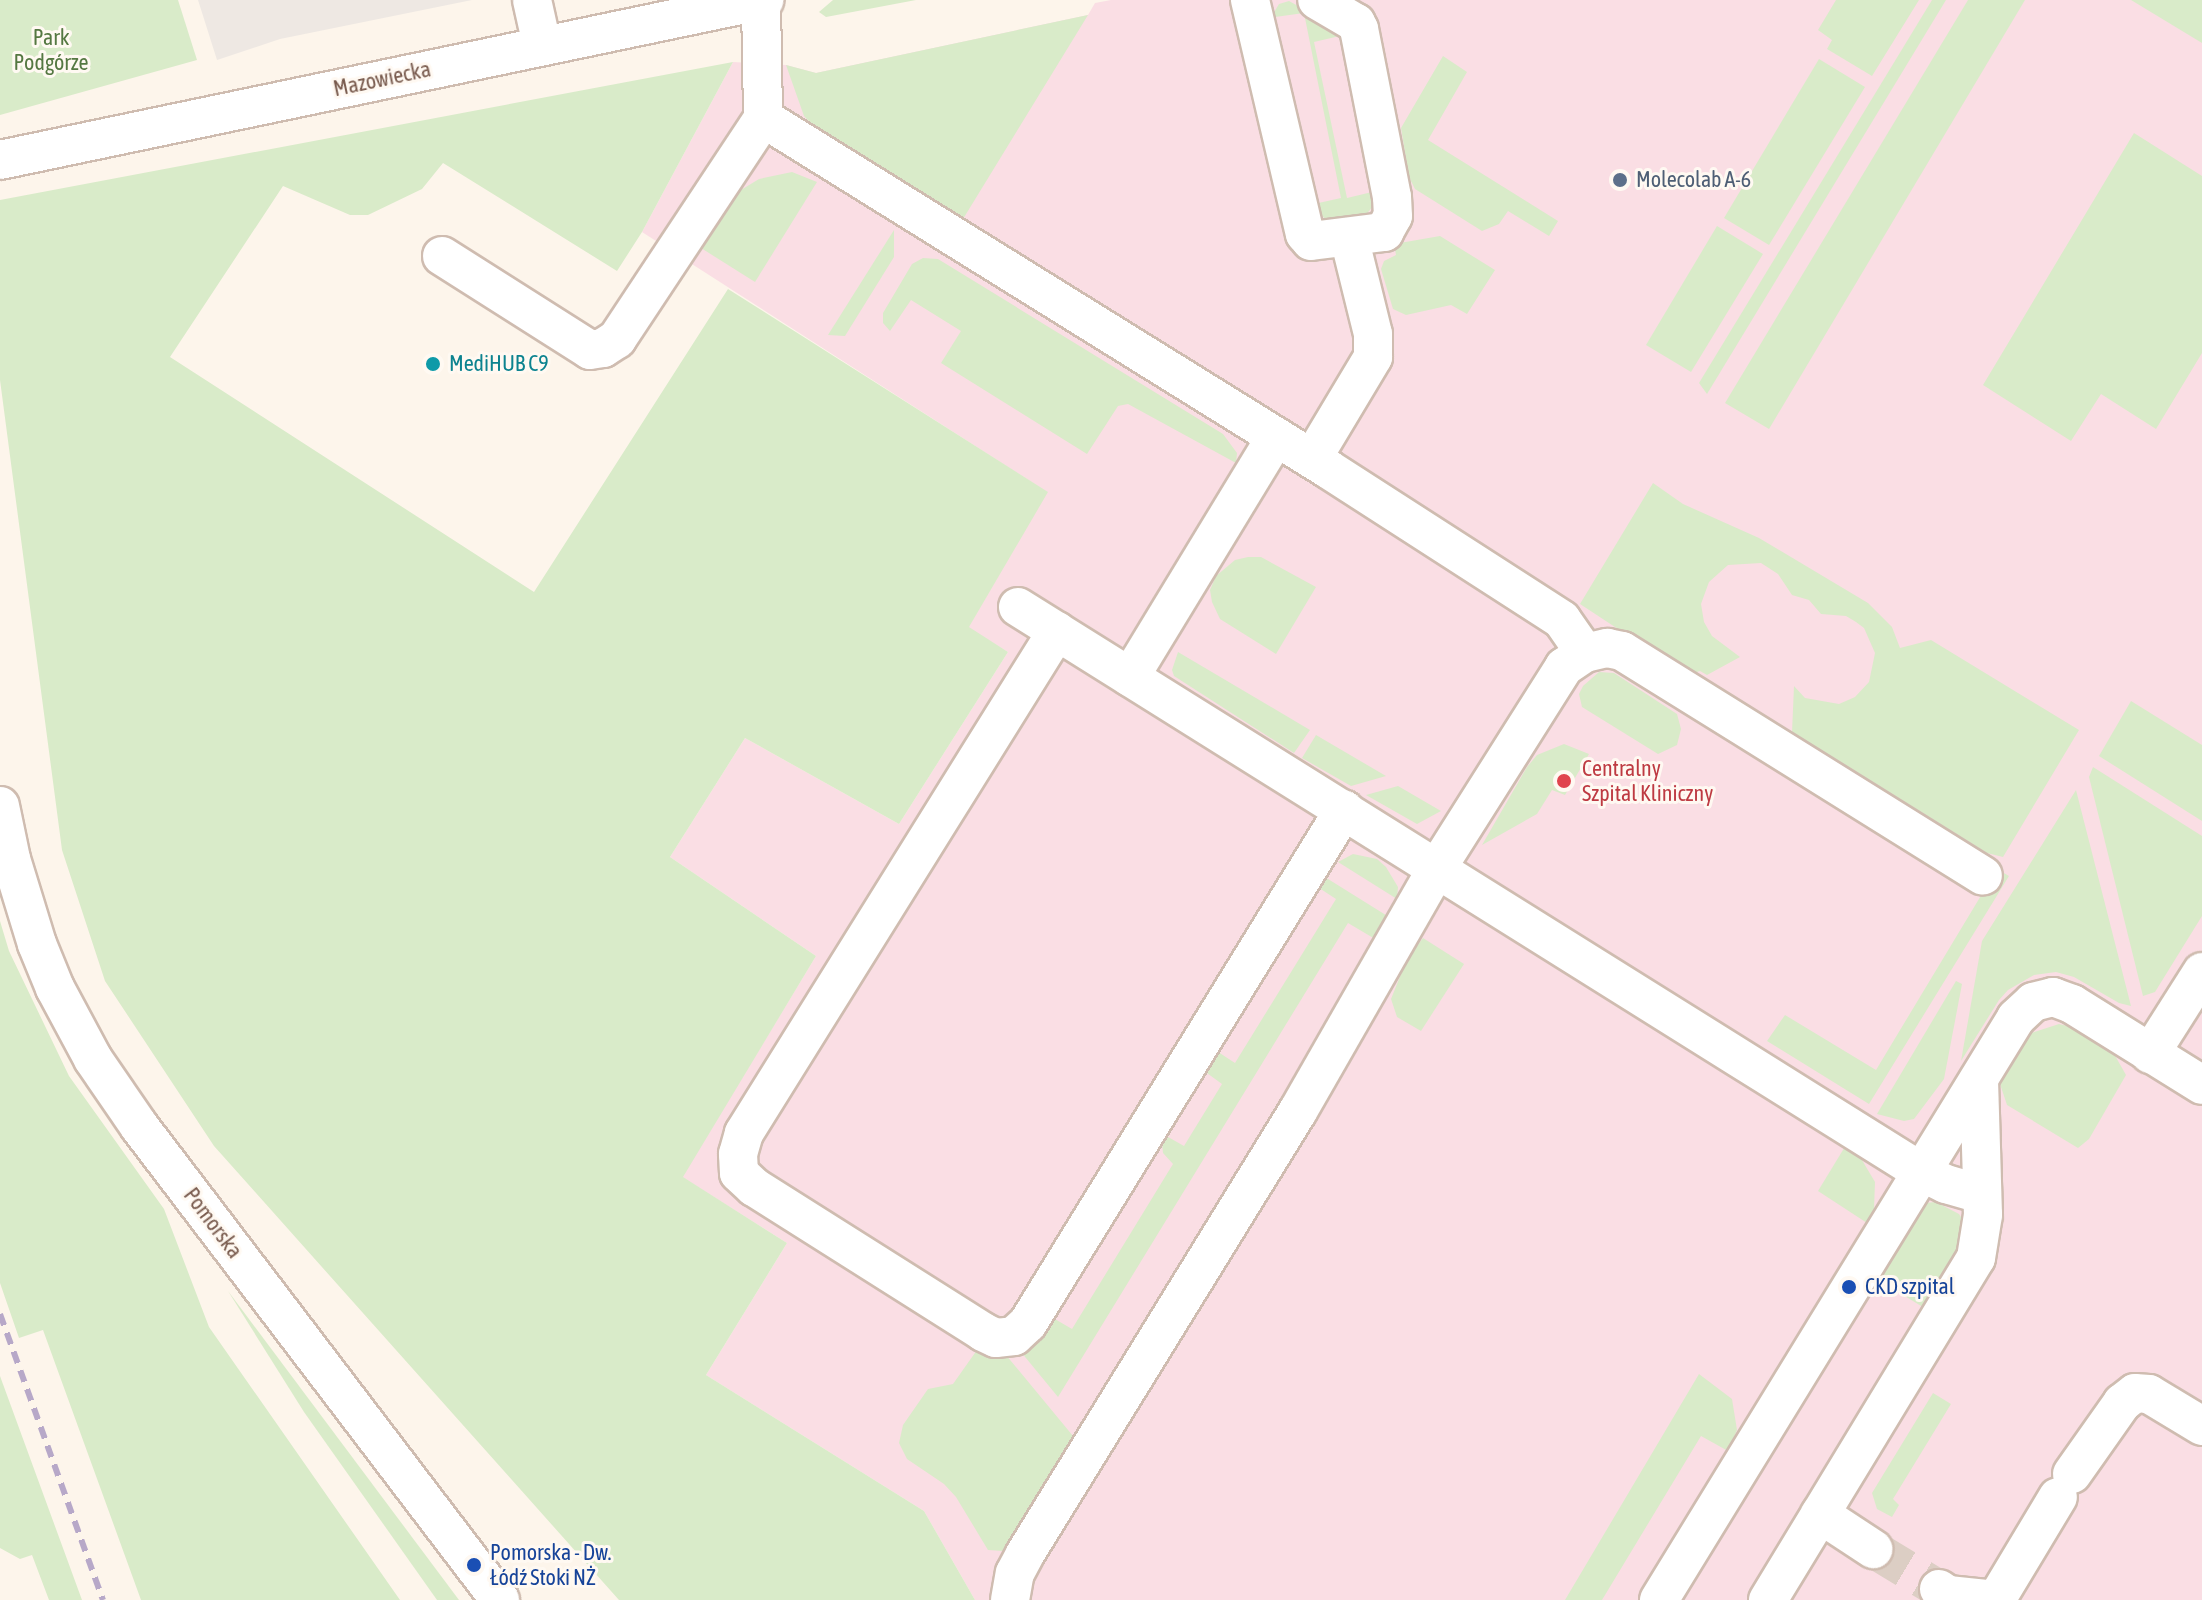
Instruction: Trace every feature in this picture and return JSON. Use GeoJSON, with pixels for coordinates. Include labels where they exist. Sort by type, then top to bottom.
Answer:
{"type":"FeatureCollection","features":[{"type":"Feature","properties":{"kind":"street"},"geometry":{"type":"LineString","coordinates":[[532,0],[542,45]]}},
{"type":"Feature","properties":{"kind":"street"},"geometry":{"type":"LineString","coordinates":[[442,256],[590,350],[603,348],[617,339],[763,118],[762,0]]}},
{"type":"Feature","properties":{"kind":"street","name":"Mazowiecka"},"geometry":{"type":"LineString","coordinates":[[0,160],[762,0]]}},
{"type":"Feature","properties":{"kind":"street"},"geometry":{"type":"LineString","coordinates":[[1250,0],[1302,229],[1311,241],[1384,232],[1390,227],[1392,197],[1359,29],[1356,23],[1317,0]]}},
{"type":"Feature","properties":{"kind":"street"},"geometry":{"type":"LineString","coordinates":[[763,118],[1312,459],[1568,624],[1585,653]]}},
{"type":"Feature","properties":{"kind":"street"},"geometry":{"type":"LineString","coordinates":[[1312,459],[1373,357],[1373,334],[1349,237]]}},
{"type":"Feature","properties":{"kind":"street"},"geometry":{"type":"LineString","coordinates":[[1130,677],[1276,437]]}},
{"type":"Feature","properties":{"kind":"street"},"geometry":{"type":"LineString","coordinates":[[1018,607],[1920,1171],[1946,1184],[1982,1194]]}},
{"type":"Feature","properties":{"kind":"street"},"geometry":{"type":"LineString","coordinates":[[1057,631],[744,1133],[738,1154],[739,1173],[754,1187],[983,1332],[996,1338],[1014,1336],[1028,1323],[1344,810]]}},
{"type":"Feature","properties":{"kind":"street"},"geometry":{"type":"LineString","coordinates":[[1010,1600],[1015,1573],[1025,1554],[1298,1111],[1437,868],[1564,667],[1585,653],[1607,648],[1622,651],[1983,876]]}},
{"type":"Feature","properties":{"kind":"street","name":"Pomorska"},"geometry":{"type":"LineString","coordinates":[[0,806],[15,875],[37,944],[55,988],[93,1059],[139,1126],[500,1600]]}},
{"type":"Feature","properties":{"kind":"street"},"geometry":{"type":"LineString","coordinates":[[2150,1054],[2202,972]]}},
{"type":"Feature","properties":{"kind":"street"},"geometry":{"type":"LineString","coordinates":[[1659,1600],[2016,1018],[2033,1002],[2053,997],[2072,1004],[2202,1085]]}},
{"type":"Feature","properties":{"kind":"street"},"geometry":{"type":"LineString","coordinates":[[1768,1600],[1976,1258],[1983,1215],[1979,1080]]}},
{"type":"Feature","properties":{"kind":"street"},"geometry":{"type":"LineString","coordinates":[[1939,1589],[1948,1595],[1996,1600],[2065,1486],[2122,1403],[2135,1393],[2149,1394],[2202,1426]]}},
{"type":"Feature","properties":{"kind":"street"},"geometry":{"type":"LineString","coordinates":[[1820,1514],[1873,1549]]}},
{"type":"Feature","properties":{"kind":"shaded area"},"geometry":{"type":"Polygon","coordinates":[[[198,0],[472,0],[280,39],[217,60],[198,0]]]}},
{"type":"Feature","properties":{"kind":"shaded area","name":"Centralny Szpital Kliniczny"},"geometry":{"type":"Polygon","coordinates":[[[1111,0],[2202,0],[2202,1600],[975,1600],[924,1511],[706,1375],[787,1243],[682,1177],[816,956],[670,857],[745,738],[899,824],[1008,652],[968,628],[1047,492],[642,232],[733,62],[786,65],[816,73],[1088,15],[1095,3],[1111,0]]]}},
{"type":"Feature","properties":{"kind":"green space","name":"Park Podgórze"},"geometry":{"type":"Polygon","coordinates":[[[0,0],[178,0],[197,60],[0,115],[0,0]]]}},
{"type":"Feature","properties":{"kind":"green space"},"geometry":{"type":"Polygon","coordinates":[[[833,0],[916,0],[826,17],[819,12],[833,0]]]}},
{"type":"Feature","properties":{"kind":"green space"},"geometry":{"type":"Polygon","coordinates":[[[1836,0],[1919,0],[1872,76],[1827,49],[1832,40],[1818,30],[1836,0]]]}},
{"type":"Feature","properties":{"kind":"green space"},"geometry":{"type":"Polygon","coordinates":[[[1932,0],[1946,0],[1707,394],[1699,383],[1932,0]]]}},
{"type":"Feature","properties":{"kind":"green space"},"geometry":{"type":"Polygon","coordinates":[[[1968,0],[2025,0],[1769,429],[1725,403],[1968,0]]]}},
{"type":"Feature","properties":{"kind":"green space"},"geometry":{"type":"Polygon","coordinates":[[[2131,0],[2202,0],[2202,43],[2131,0]]]}},
{"type":"Feature","properties":{"kind":"green space"},"geometry":{"type":"Polygon","coordinates":[[[1289,1],[1343,31],[1344,35],[1314,42],[1347,198],[1372,192],[1374,205],[1364,217],[1328,222],[1314,207],[1314,204],[1341,198],[1304,13],[1275,17],[1273,14],[1279,4],[1289,1]]]}},
{"type":"Feature","properties":{"kind":"green space"},"geometry":{"type":"Polygon","coordinates":[[[1088,15],[963,219],[820,133],[804,116],[786,65],[816,73],[1088,15]]]}},
{"type":"Feature","properties":{"kind":"green space"},"geometry":{"type":"Polygon","coordinates":[[[1443,56],[1467,72],[1428,140],[1558,221],[1549,236],[1508,211],[1499,224],[1482,231],[1415,189],[1409,177],[1401,128],[1443,56]]]}},
{"type":"Feature","properties":{"kind":"green space"},"geometry":{"type":"Polygon","coordinates":[[[1819,59],[1865,87],[1769,245],[1724,218],[1819,59]]]}},
{"type":"Feature","properties":{"kind":"green space"},"geometry":{"type":"Polygon","coordinates":[[[733,62],[642,232],[617,271],[443,163],[422,189],[368,215],[350,215],[283,186],[170,357],[534,592],[728,289],[1048,492],[969,627],[1008,652],[899,824],[745,738],[670,857],[816,956],[683,1177],[787,1243],[706,1375],[924,1511],[975,1600],[619,1600],[214,1146],[105,981],[62,850],[0,380],[0,200],[733,62]]]}},
{"type":"Feature","properties":{"kind":"green space"},"geometry":{"type":"Polygon","coordinates":[[[2134,133],[2202,176],[2202,353],[2156,429],[2101,394],[2071,441],[1983,385],[2134,133]]]}},
{"type":"Feature","properties":{"kind":"green space"},"geometry":{"type":"Polygon","coordinates":[[[792,172],[817,182],[755,282],[701,248],[736,193],[759,179],[792,172]]]}},
{"type":"Feature","properties":{"kind":"green space"},"geometry":{"type":"Polygon","coordinates":[[[1717,226],[1763,254],[1691,372],[1646,345],[1717,226]]]}},
{"type":"Feature","properties":{"kind":"green space"},"geometry":{"type":"Polygon","coordinates":[[[894,230],[894,257],[845,336],[828,335],[894,230]]]}},
{"type":"Feature","properties":{"kind":"green space"},"geometry":{"type":"Polygon","coordinates":[[[1440,236],[1495,270],[1467,314],[1451,305],[1406,315],[1393,309],[1381,269],[1384,261],[1396,255],[1394,244],[1440,236]]]}},
{"type":"Feature","properties":{"kind":"green space"},"geometry":{"type":"Polygon","coordinates":[[[923,258],[938,259],[1223,434],[1237,453],[1236,463],[1128,404],[1118,406],[1087,454],[941,363],[961,331],[911,300],[890,331],[883,323],[883,313],[912,264],[923,258]]]}},
{"type":"Feature","properties":{"kind":"green space"},"geometry":{"type":"Polygon","coordinates":[[[1653,483],[1683,504],[1759,538],[1868,603],[1892,627],[1900,648],[1931,640],[2079,730],[2003,857],[1987,853],[1792,732],[1794,686],[1805,698],[1839,704],[1855,697],[1869,682],[1875,653],[1864,628],[1846,616],[1821,614],[1809,600],[1792,595],[1778,574],[1761,563],[1728,565],[1709,582],[1701,604],[1704,622],[1712,636],[1740,657],[1707,675],[1700,671],[1688,675],[1580,604],[1653,483]]]}},
{"type":"Feature","properties":{"kind":"green space"},"geometry":{"type":"Polygon","coordinates":[[[1261,557],[1316,587],[1276,654],[1220,619],[1212,602],[1210,590],[1216,576],[1235,560],[1261,557]]]}},
{"type":"Feature","properties":{"kind":"green space"},"geometry":{"type":"Polygon","coordinates":[[[1178,652],[1310,730],[1294,753],[1174,676],[1172,670],[1178,652]]]}},
{"type":"Feature","properties":{"kind":"green space"},"geometry":{"type":"Polygon","coordinates":[[[1599,672],[1614,673],[1677,714],[1681,729],[1677,745],[1658,754],[1582,707],[1579,694],[1583,686],[1599,672]]]}},
{"type":"Feature","properties":{"kind":"green space"},"geometry":{"type":"Polygon","coordinates":[[[2131,701],[2202,745],[2202,821],[2099,756],[2131,701]]]}},
{"type":"Feature","properties":{"kind":"green space"},"geometry":{"type":"Polygon","coordinates":[[[1316,735],[1386,776],[1351,786],[1302,758],[1316,735]]]}},
{"type":"Feature","properties":{"kind":"green space"},"geometry":{"type":"Polygon","coordinates":[[[1564,744],[1589,754],[1565,795],[1552,790],[1537,814],[1482,845],[1527,767],[1537,755],[1564,744]]]}},
{"type":"Feature","properties":{"kind":"green space"},"geometry":{"type":"Polygon","coordinates":[[[2093,767],[2202,836],[2202,916],[2155,992],[2143,996],[2089,777],[2093,767]]]}},
{"type":"Feature","properties":{"kind":"green space"},"geometry":{"type":"Polygon","coordinates":[[[1398,786],[1441,811],[1417,824],[1366,795],[1398,786]]]}},
{"type":"Feature","properties":{"kind":"green space"},"geometry":{"type":"Polygon","coordinates":[[[2076,790],[2131,1006],[2119,1003],[2074,977],[2056,972],[2034,975],[2008,990],[1999,1000],[1961,1061],[1982,941],[2076,790]]]}},
{"type":"Feature","properties":{"kind":"green space"},"geometry":{"type":"Polygon","coordinates":[[[1353,854],[1377,859],[1386,867],[1398,887],[1397,899],[1338,862],[1353,854]]]}},
{"type":"Feature","properties":{"kind":"green space"},"geometry":{"type":"Polygon","coordinates":[[[1997,869],[2009,876],[1869,1104],[1767,1041],[1785,1015],[1876,1070],[1997,869]]]}},
{"type":"Feature","properties":{"kind":"green space"},"geometry":{"type":"Polygon","coordinates":[[[1320,874],[1389,917],[1375,939],[1348,923],[1058,1397],[1021,1352],[1048,1315],[1072,1329],[1173,1164],[1163,1153],[1161,1133],[1184,1146],[1222,1084],[1200,1068],[1212,1048],[1235,1063],[1336,899],[1313,884],[1320,874]]]}},
{"type":"Feature","properties":{"kind":"green space"},"geometry":{"type":"Polygon","coordinates":[[[0,921],[9,951],[69,1076],[164,1209],[209,1327],[400,1600],[141,1600],[43,1330],[19,1338],[0,1283],[0,921]]]}},
{"type":"Feature","properties":{"kind":"green space"},"geometry":{"type":"Polygon","coordinates":[[[1423,938],[1464,964],[1421,1031],[1397,1017],[1391,999],[1407,959],[1423,938]]]}},
{"type":"Feature","properties":{"kind":"green space"},"geometry":{"type":"Polygon","coordinates":[[[1956,981],[1962,984],[1944,1079],[1914,1119],[1904,1121],[1877,1114],[1956,981]]]}},
{"type":"Feature","properties":{"kind":"green space"},"geometry":{"type":"Polygon","coordinates":[[[2059,1024],[2072,1027],[2113,1052],[2126,1075],[2089,1139],[2078,1148],[2007,1105],[2000,1084],[2031,1033],[2059,1024]]]}},
{"type":"Feature","properties":{"kind":"green space"},"geometry":{"type":"Polygon","coordinates":[[[1846,1145],[1859,1155],[1875,1182],[1874,1209],[1867,1223],[1818,1191],[1846,1145]]]}},
{"type":"Feature","properties":{"kind":"green space"},"geometry":{"type":"Polygon","coordinates":[[[1936,1202],[1959,1214],[1968,1228],[1967,1240],[1926,1309],[1872,1276],[1924,1203],[1936,1202]]]}},
{"type":"Feature","properties":{"kind":"green space"},"geometry":{"type":"Polygon","coordinates":[[[228,1291],[459,1600],[437,1600],[304,1412],[228,1291]]]}},
{"type":"Feature","properties":{"kind":"green space"},"geometry":{"type":"Polygon","coordinates":[[[977,1350],[993,1357],[1006,1355],[1073,1436],[1003,1551],[988,1550],[956,1497],[944,1484],[907,1459],[899,1443],[903,1425],[928,1389],[953,1384],[977,1350]]]}},
{"type":"Feature","properties":{"kind":"green space"},"geometry":{"type":"Polygon","coordinates":[[[1699,1374],[1732,1399],[1737,1430],[1728,1451],[1701,1436],[1602,1600],[1565,1600],[1699,1374]]]}},
{"type":"Feature","properties":{"kind":"green space"},"geometry":{"type":"Polygon","coordinates":[[[0,1376],[82,1600],[49,1600],[32,1555],[20,1559],[0,1548],[0,1376]]]}},
{"type":"Feature","properties":{"kind":"green space"},"geometry":{"type":"Polygon","coordinates":[[[1933,1393],[1951,1404],[1893,1499],[1899,1505],[1892,1517],[1877,1509],[1872,1493],[1933,1393]]]}},
{"type":"Feature","properties":{"kind":"tunnel"},"geometry":{"type":"LineString","coordinates":[[1873,1549],[1939,1589]]}},
{"type":"Feature","properties":{"kind":"railway"},"geometry":{"type":"LineString","coordinates":[[0,1314],[103,1600]]}},
{"type":"Feature","properties":{"kind":"place","name":"Molecolab A-6"},"geometry":{"type":"Point","coordinates":[1620,180]}},
{"type":"Feature","properties":{"kind":"place","name":"MediHUB C9"},"geometry":{"type":"Point","coordinates":[433,364]}},
{"type":"Feature","properties":{"kind":"place","name":"Centralny Szpital Kliniczny"},"geometry":{"type":"Point","coordinates":[1564,781]}},
{"type":"Feature","properties":{"kind":"place","name":"CKD szpital"},"geometry":{"type":"Point","coordinates":[1849,1287]}},
{"type":"Feature","properties":{"kind":"place","name":"Pomorska - Dw. Łódź Stoki NŻ"},"geometry":{"type":"Point","coordinates":[474,1565]}}]}
